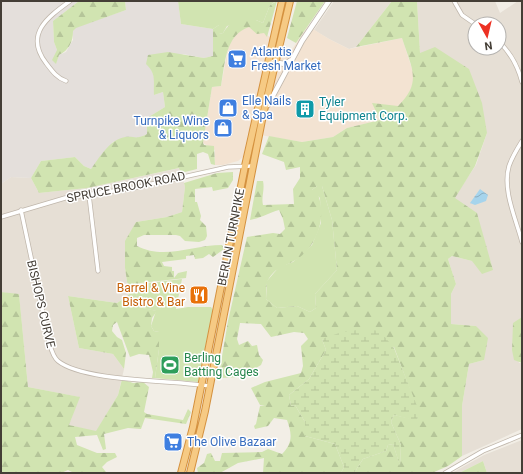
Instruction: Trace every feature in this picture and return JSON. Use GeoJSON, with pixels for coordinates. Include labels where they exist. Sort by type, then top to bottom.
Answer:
{"type":"FeatureCollection","features":[{"type":"Feature","properties":{"kind":"highway","name":"BERLIN TURNPIKE"},"geometry":{"type":"LineString","coordinates":[[181,473],[201,385],[267,61],[282,1]]}},
{"type":"Feature","properties":{"kind":"highway","name":"BERLIN TURNPIKE"},"geometry":{"type":"LineString","coordinates":[[190,473],[210,386],[263,115],[290,1]]}},
{"type":"Feature","properties":{"kind":"street"},"geometry":{"type":"LineString","coordinates":[[66,81],[56,76],[44,61],[38,50],[37,38],[45,21],[70,1]]}},
{"type":"Feature","properties":{"kind":"street"},"geometry":{"type":"LineString","coordinates":[[263,115],[294,57],[329,1]]}},
{"type":"Feature","properties":{"kind":"street"},"geometry":{"type":"LineString","coordinates":[[454,1],[462,15],[467,18]]}},
{"type":"Feature","properties":{"kind":"street"},"geometry":{"type":"LineString","coordinates":[[507,51],[516,65],[522,82]]}},
{"type":"Feature","properties":{"kind":"street"},"geometry":{"type":"LineString","coordinates":[[267,61],[289,63],[294,57]]}},
{"type":"Feature","properties":{"kind":"street"},"geometry":{"type":"LineString","coordinates":[[522,141],[511,159],[507,176],[509,192],[522,242]]}},
{"type":"Feature","properties":{"kind":"street","name":"SPRUCE BROOK ROAD"},"geometry":{"type":"LineString","coordinates":[[1,216],[65,198],[89,195],[245,166],[253,166]]}},
{"type":"Feature","properties":{"kind":"street"},"geometry":{"type":"LineString","coordinates":[[89,195],[98,271]]}},
{"type":"Feature","properties":{"kind":"street","name":"BISHOPS CURVE"},"geometry":{"type":"LineString","coordinates":[[21,210],[49,342],[53,354],[59,362],[79,371],[100,376],[210,386]]}},
{"type":"Feature","properties":{"kind":"street"},"geometry":{"type":"LineString","coordinates":[[445,473],[483,451],[522,435]]}},
{"type":"Feature","properties":{"kind":"shaded area"},"geometry":{"type":"Polygon","coordinates":[[[1,1],[79,1],[53,21],[54,42],[57,50],[56,63],[59,55],[66,52],[73,40],[73,31],[76,27],[126,10],[125,1],[178,1],[181,24],[213,29],[214,56],[204,58],[183,54],[151,68],[156,84],[154,95],[163,92],[165,107],[147,118],[147,134],[137,139],[126,137],[113,142],[91,169],[84,166],[75,157],[41,161],[31,178],[11,177],[1,184],[1,1]]]}},
{"type":"Feature","properties":{"kind":"shaded area"},"geometry":{"type":"Polygon","coordinates":[[[334,1],[392,1],[356,47],[349,49],[314,30],[334,1]]]}},
{"type":"Feature","properties":{"kind":"shaded area"},"geometry":{"type":"Polygon","coordinates":[[[417,1],[495,1],[500,13],[518,1],[522,1],[522,317],[513,324],[513,340],[519,363],[522,363],[522,429],[462,456],[462,406],[469,364],[484,360],[476,326],[451,324],[451,294],[456,284],[448,259],[452,256],[472,261],[454,198],[476,165],[487,133],[420,53],[417,1]]]}},
{"type":"Feature","properties":{"kind":"shaded area"},"geometry":{"type":"Polygon","coordinates":[[[249,26],[264,33],[291,51],[308,26],[349,49],[402,38],[415,78],[407,98],[381,120],[347,128],[333,137],[302,142],[248,133],[243,157],[238,161],[223,165],[215,165],[215,150],[203,143],[212,87],[221,86],[229,43],[241,29],[249,26]]]}},
{"type":"Feature","properties":{"kind":"shaded area"},"geometry":{"type":"Polygon","coordinates":[[[180,168],[185,187],[182,212],[167,217],[136,222],[125,268],[129,295],[117,303],[68,296],[79,348],[113,354],[124,369],[118,395],[96,432],[69,425],[79,397],[28,387],[19,295],[1,292],[1,184],[11,177],[31,178],[39,193],[87,188],[180,168]]]}},
{"type":"Feature","properties":{"kind":"shaded area"},"geometry":{"type":"Polygon","coordinates":[[[522,440],[522,473],[487,473],[483,461],[459,473],[452,473],[484,455],[522,440]]]}},
{"type":"Feature","properties":{"kind":"green space"},"geometry":{"type":"Polygon","coordinates":[[[79,1],[125,1],[126,10],[76,28],[73,31],[70,45],[59,55],[56,64],[52,60],[57,50],[54,42],[53,21],[79,1]]]}},
{"type":"Feature","properties":{"kind":"green space"},"geometry":{"type":"Polygon","coordinates":[[[178,1],[276,1],[270,5],[263,23],[256,20],[227,26],[223,33],[219,34],[219,25],[213,29],[181,24],[178,1]]]}},
{"type":"Feature","properties":{"kind":"green space"},"geometry":{"type":"Polygon","coordinates":[[[277,1],[267,37],[264,33],[257,34],[249,27],[235,36],[225,60],[221,86],[212,87],[203,143],[204,145],[214,146],[215,165],[211,164],[208,154],[203,152],[197,154],[197,169],[181,173],[179,168],[87,188],[39,193],[31,178],[41,161],[75,157],[84,166],[91,169],[105,150],[114,142],[125,137],[138,137],[147,134],[147,118],[165,107],[163,92],[154,95],[152,71],[146,64],[148,55],[168,52],[204,58],[213,56],[213,29],[219,25],[219,34],[223,33],[235,20],[252,14],[256,20],[263,23],[270,5],[277,1]]]}},
{"type":"Feature","properties":{"kind":"green space"},"geometry":{"type":"Polygon","coordinates":[[[297,1],[325,1],[296,43],[287,38],[297,1]]]}},
{"type":"Feature","properties":{"kind":"green space"},"geometry":{"type":"Polygon","coordinates":[[[392,1],[417,1],[420,53],[435,47],[469,69],[482,103],[487,133],[475,166],[455,198],[477,213],[493,270],[482,274],[472,261],[452,256],[448,259],[456,284],[451,294],[451,324],[476,326],[488,338],[484,360],[469,364],[462,406],[462,456],[448,466],[432,473],[354,473],[363,459],[386,451],[388,445],[393,444],[400,465],[401,445],[391,422],[394,415],[417,420],[418,411],[394,347],[322,339],[326,350],[309,379],[289,395],[291,406],[295,405],[305,422],[305,436],[335,444],[344,467],[341,473],[263,473],[264,458],[238,463],[220,473],[198,473],[197,468],[204,463],[207,454],[211,453],[215,461],[220,461],[222,453],[262,452],[268,449],[282,454],[290,442],[291,434],[287,420],[274,418],[268,426],[255,429],[254,426],[256,424],[260,406],[265,406],[260,405],[251,388],[265,382],[301,373],[303,366],[301,346],[308,339],[304,333],[294,332],[271,337],[261,324],[240,323],[237,339],[239,345],[248,341],[252,346],[257,345],[259,355],[263,360],[261,365],[241,377],[220,378],[219,374],[228,321],[247,237],[273,233],[280,234],[285,229],[279,210],[250,220],[257,181],[263,181],[263,205],[294,204],[293,189],[300,178],[300,167],[286,170],[284,162],[262,154],[269,136],[302,142],[333,137],[347,128],[380,120],[372,103],[398,106],[406,97],[413,82],[411,66],[402,38],[356,47],[392,1]],[[317,186],[312,190],[316,190],[320,200],[321,210],[321,221],[314,241],[301,256],[281,267],[268,280],[266,287],[266,299],[277,308],[297,306],[310,312],[316,308],[315,294],[337,270],[332,220],[322,186],[317,186]]]}},
{"type":"Feature","properties":{"kind":"green space"},"geometry":{"type":"Polygon","coordinates":[[[233,172],[233,180],[228,188],[213,191],[212,187],[195,189],[195,202],[197,202],[201,216],[200,220],[206,226],[207,236],[205,240],[199,242],[185,241],[180,236],[176,235],[144,235],[137,238],[137,246],[158,252],[179,251],[222,245],[224,249],[213,257],[209,254],[203,258],[195,259],[194,255],[186,256],[186,259],[162,262],[164,266],[172,267],[172,271],[174,271],[174,278],[178,273],[187,271],[186,278],[140,283],[136,287],[138,307],[157,311],[152,318],[151,326],[154,331],[159,332],[159,349],[155,378],[152,378],[153,372],[149,355],[139,354],[130,357],[117,322],[113,325],[112,331],[122,340],[126,353],[124,369],[113,354],[79,348],[68,296],[117,303],[129,295],[125,268],[125,241],[136,222],[167,217],[182,212],[185,187],[184,183],[217,173],[233,172]]]}},
{"type":"Feature","properties":{"kind":"green space"},"geometry":{"type":"Polygon","coordinates":[[[317,186],[322,186],[332,220],[337,270],[315,294],[316,308],[310,312],[297,306],[277,308],[266,299],[267,281],[279,267],[293,262],[312,245],[321,223],[320,198],[312,190],[317,186]]]}},
{"type":"Feature","properties":{"kind":"green space"},"geometry":{"type":"Polygon","coordinates":[[[182,279],[176,309],[188,307],[211,307],[213,310],[198,382],[155,378],[159,349],[159,332],[154,331],[151,326],[156,311],[138,307],[136,287],[140,284],[182,279]]]}},
{"type":"Feature","properties":{"kind":"green space"},"geometry":{"type":"Polygon","coordinates":[[[1,292],[19,294],[28,387],[80,397],[69,425],[96,431],[118,395],[122,379],[133,383],[143,382],[149,387],[144,412],[147,414],[183,420],[188,409],[191,412],[186,424],[145,418],[141,429],[128,428],[104,434],[106,449],[103,450],[97,435],[75,437],[77,445],[97,453],[115,453],[117,457],[107,462],[102,467],[106,472],[118,473],[74,473],[68,470],[61,473],[1,473],[1,292]]]}},
{"type":"Feature","properties":{"kind":"green space"},"geometry":{"type":"Polygon","coordinates":[[[522,317],[522,363],[514,360],[512,350],[513,323],[522,317]]]}},
{"type":"Feature","properties":{"kind":"green space"},"geometry":{"type":"Polygon","coordinates":[[[363,329],[380,331],[394,348],[419,411],[417,421],[394,415],[391,422],[401,445],[400,466],[393,444],[388,445],[386,451],[363,459],[354,473],[341,473],[344,467],[335,444],[305,436],[305,422],[295,405],[291,406],[289,395],[309,379],[326,350],[322,339],[339,333],[363,329]]]}},
{"type":"Feature","properties":{"kind":"green space"},"geometry":{"type":"Polygon","coordinates":[[[483,461],[487,473],[459,473],[483,461]]]}},
{"type":"Feature","properties":{"kind":"water"},"geometry":{"type":"Polygon","coordinates":[[[480,189],[488,195],[486,201],[475,205],[470,203],[480,189]]]}},
{"type":"Feature","properties":{"kind":"place","name":"Atlantis Fresh Market"},"geometry":{"type":"Point","coordinates":[237,59]}},
{"type":"Feature","properties":{"kind":"place","name":"Elle Nails & Spa"},"geometry":{"type":"Point","coordinates":[228,108]}},
{"type":"Feature","properties":{"kind":"place","name":"Tyler Equipment Corp."},"geometry":{"type":"Point","coordinates":[305,109]}},
{"type":"Feature","properties":{"kind":"place","name":"Turnpike Wine & Liquors"},"geometry":{"type":"Point","coordinates":[223,128]}},
{"type":"Feature","properties":{"kind":"place","name":"Barrel & Vine Bistro & Bar"},"geometry":{"type":"Point","coordinates":[199,295]}},
{"type":"Feature","properties":{"kind":"place","name":"Berling Batting Cages"},"geometry":{"type":"Point","coordinates":[170,365]}},
{"type":"Feature","properties":{"kind":"place","name":"The Olive Bazaar"},"geometry":{"type":"Point","coordinates":[173,442]}}]}
